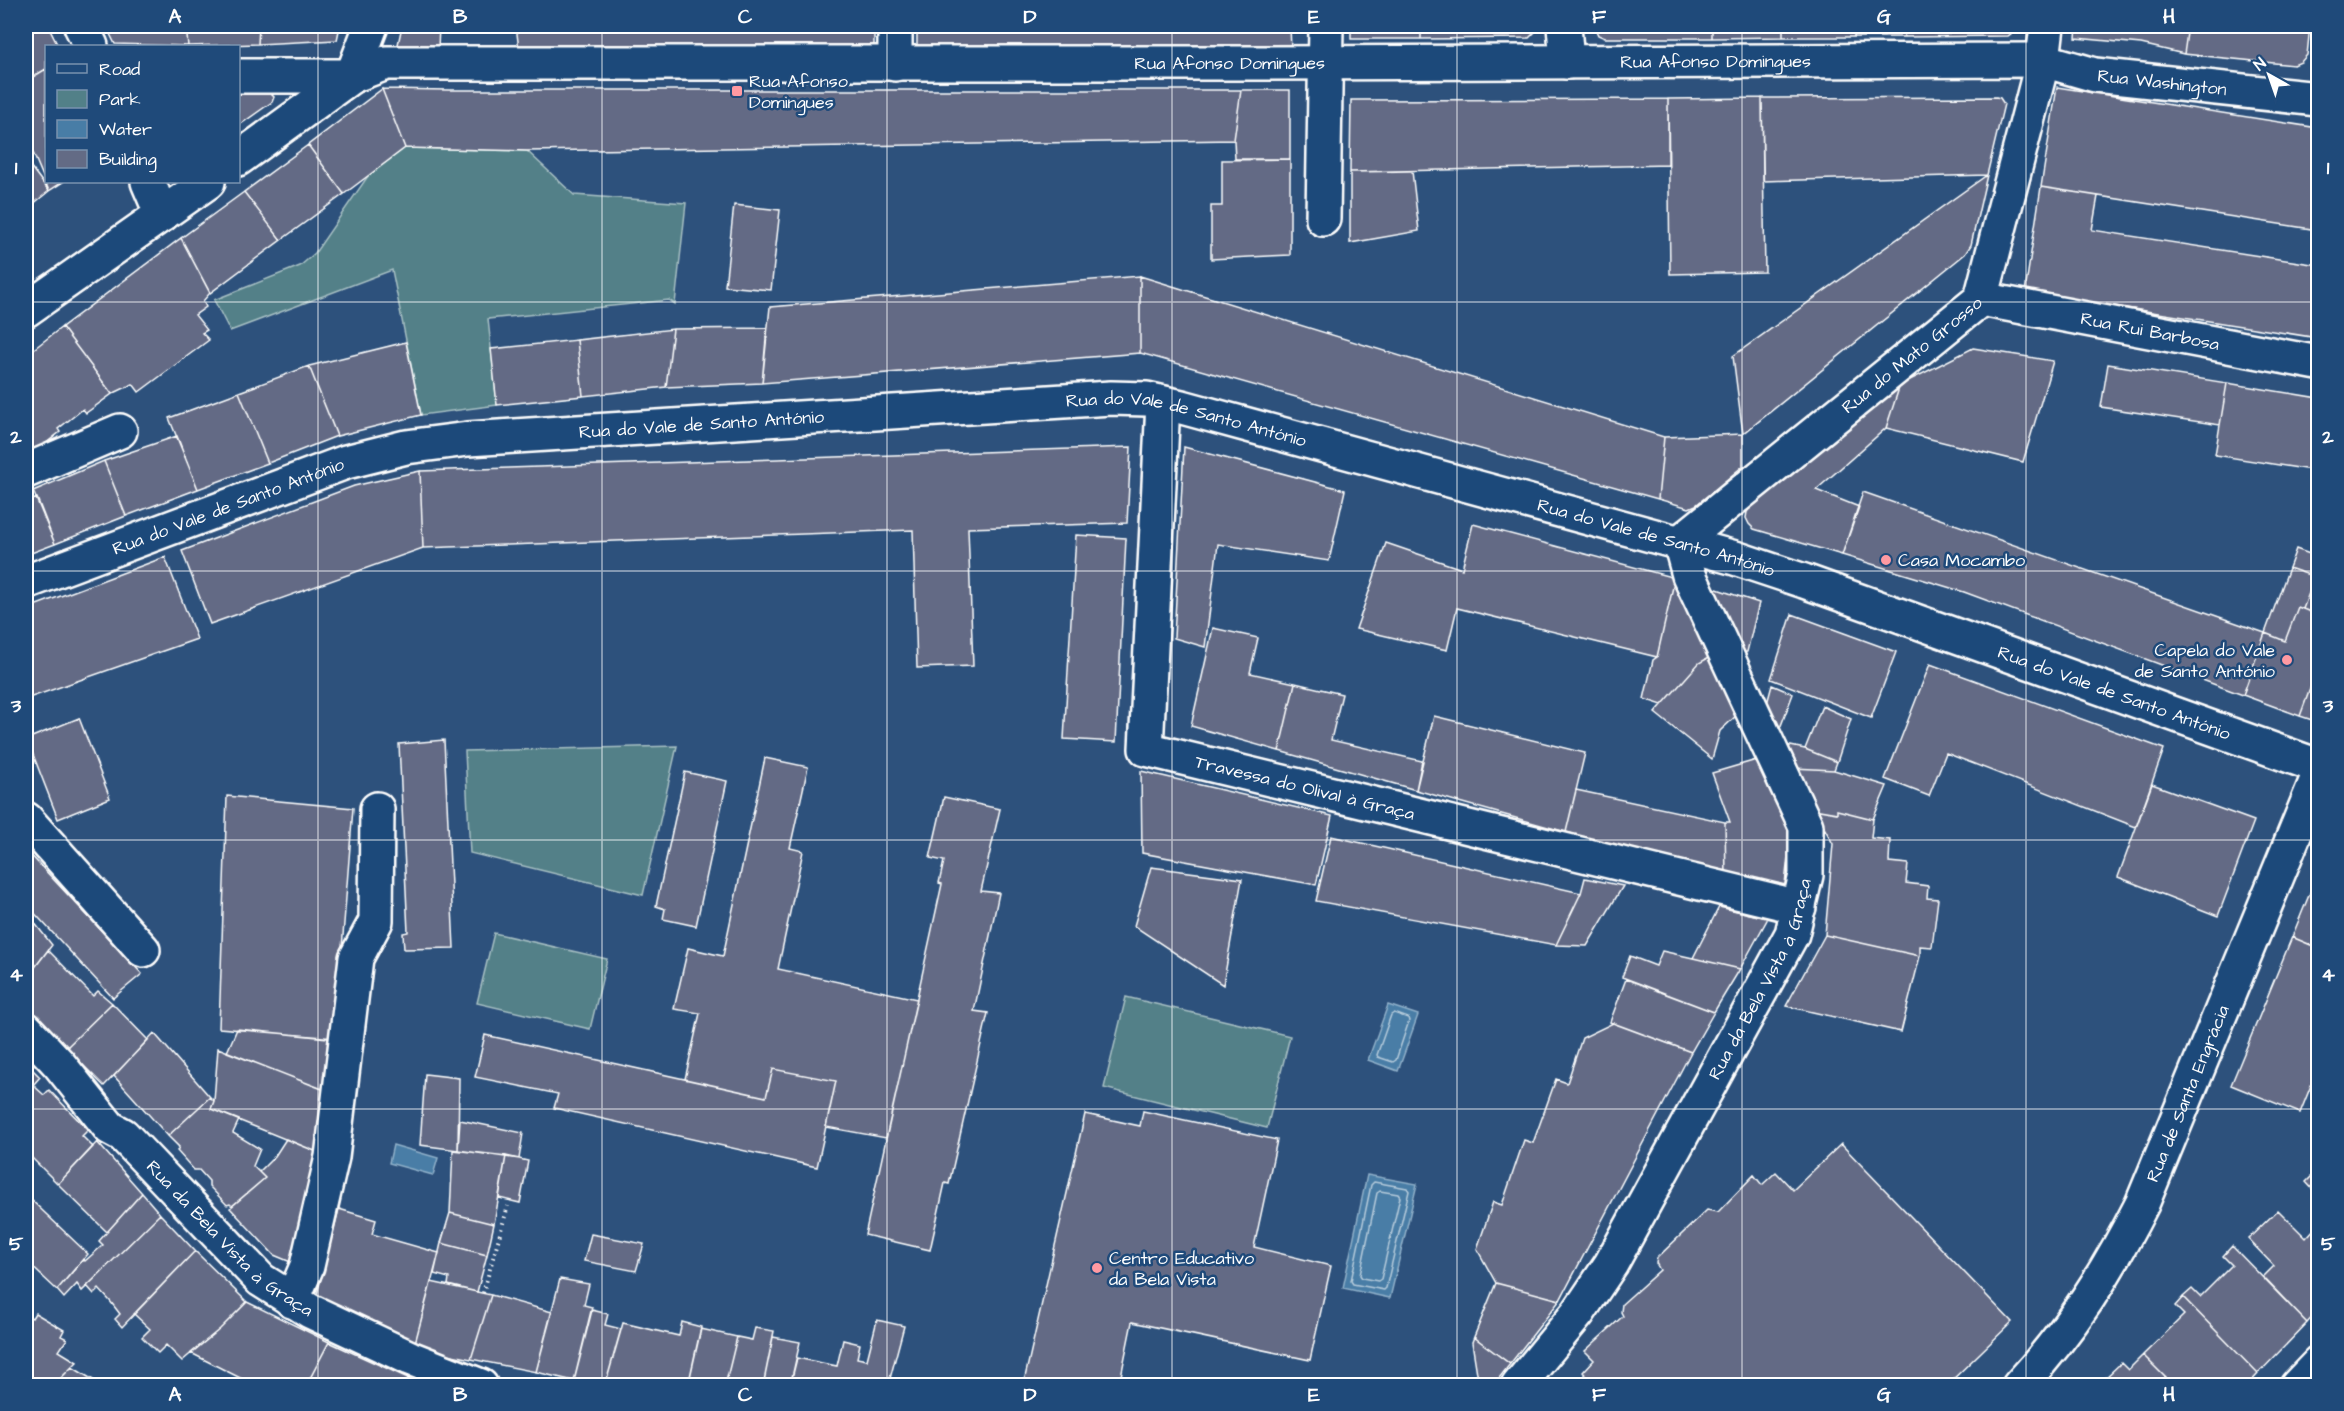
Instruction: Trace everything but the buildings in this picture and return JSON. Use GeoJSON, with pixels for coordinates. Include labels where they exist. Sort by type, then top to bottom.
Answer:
{"type":"FeatureCollection","features":[{"type":"Feature","properties":{"kind":"street"},"geometry":{"type":"LineString","coordinates":[[81,26],[90,45]]}},
{"type":"Feature","properties":{"kind":"street"},"geometry":{"type":"LineString","coordinates":[[240,158],[352,76],[371,26]]}},
{"type":"Feature","properties":{"kind":"street"},"geometry":{"type":"LineString","coordinates":[[895,64],[896,26]]}},
{"type":"Feature","properties":{"kind":"street"},"geometry":{"type":"LineString","coordinates":[[1323,219],[1326,26]]}},
{"type":"Feature","properties":{"kind":"street"},"geometry":{"type":"LineString","coordinates":[[1564,26],[1567,62]]}},
{"type":"Feature","properties":{"kind":"street","name":"Rua do Mato Grosso"},"geometry":{"type":"LineString","coordinates":[[1680,542],[1981,298],[2043,60],[2047,26]]}},
{"type":"Feature","properties":{"kind":"street","name":"Rua Afonso Domingues"},"geometry":{"type":"LineString","coordinates":[[240,76],[352,76],[386,63],[895,64],[2043,60]]}},
{"type":"Feature","properties":{"kind":"street","name":"Rua Washington"},"geometry":{"type":"LineString","coordinates":[[2043,60],[2095,75],[2319,99]]}},
{"type":"Feature","properties":{"kind":"street"},"geometry":{"type":"LineString","coordinates":[[148,183],[162,215]]}},
{"type":"Feature","properties":{"kind":"street"},"geometry":{"type":"LineString","coordinates":[[26,310],[207,183]]}},
{"type":"Feature","properties":{"kind":"street","name":"Rua Rui Barbosa"},"geometry":{"type":"LineString","coordinates":[[1981,298],[2319,363]]}},
{"type":"Feature","properties":{"kind":"street","name":"Rua do Vale de Santo António"},"geometry":{"type":"LineString","coordinates":[[26,582],[346,462],[406,447],[468,439],[1111,398],[1147,399],[1680,542],[1804,580],[2319,766]]}},
{"type":"Feature","properties":{"kind":"street","name":"Travessa do Olival à Graça"},"geometry":{"type":"LineString","coordinates":[[1163,403],[1146,749],[1799,907]]}},
{"type":"Feature","properties":{"kind":"street"},"geometry":{"type":"LineString","coordinates":[[26,471],[120,431]]}},
{"type":"Feature","properties":{"kind":"street","name":"Rua da Bela Vista à Graça"},"geometry":{"type":"LineString","coordinates":[[1518,1386],[1578,1312],[1611,1264],[1792,934],[1806,876],[1806,826],[1689,575],[1680,542]]}},
{"type":"Feature","properties":{"kind":"street","name":"Rua de Santa Engrácia"},"geometry":{"type":"LineString","coordinates":[[2019,1386],[2046,1356],[2083,1308],[2115,1257],[2142,1204],[2319,777]]}},
{"type":"Feature","properties":{"kind":"street"},"geometry":{"type":"LineString","coordinates":[[292,1301],[307,1266],[332,1157],[356,958],[376,921],[377,810]]}},
{"type":"Feature","properties":{"kind":"street"},"geometry":{"type":"LineString","coordinates":[[26,819],[143,950]]}},
{"type":"Feature","properties":{"kind":"street","name":"Rua da Bela Vista à Graça"},"geometry":{"type":"LineString","coordinates":[[26,1029],[59,1064],[110,1128],[123,1135],[261,1280],[292,1301],[410,1358],[481,1386]]}},
{"type":"Feature","properties":{"kind":"street"},"geometry":{"type":"LineString","coordinates":[[2297,1386],[2319,1364]]}},
{"type":"Feature","properties":{"kind":"path"},"geometry":{"type":"LineString","coordinates":[[483,1293],[508,1206]]}},
{"type":"Feature","properties":{"kind":"green space"},"geometry":{"type":"Polygon","coordinates":[[[405,148],[527,151],[574,195],[686,203],[675,304],[669,300],[488,319],[497,405],[421,415],[392,270],[230,331],[214,300],[300,266],[315,253],[368,176],[405,148]]]}},
{"type":"Feature","properties":{"kind":"green space"},"geometry":{"type":"Polygon","coordinates":[[[677,746],[643,895],[470,853],[465,751],[677,746]]]}},
{"type":"Feature","properties":{"kind":"green space"},"geometry":{"type":"Polygon","coordinates":[[[494,933],[607,959],[590,1029],[477,1003],[494,933]]]}},
{"type":"Feature","properties":{"kind":"green space"},"geometry":{"type":"Polygon","coordinates":[[[1126,997],[1290,1036],[1267,1128],[1104,1088],[1126,997]]]}},
{"type":"Feature","properties":{"kind":"water"},"geometry":{"type":"Polygon","coordinates":[[[1388,1005],[1418,1015],[1398,1071],[1368,1060],[1388,1005]]]}},
{"type":"Feature","properties":{"kind":"water"},"geometry":{"type":"Polygon","coordinates":[[[393,1145],[438,1158],[433,1175],[389,1163],[393,1145]]]}},
{"type":"Feature","properties":{"kind":"water"},"geometry":{"type":"Polygon","coordinates":[[[1367,1175],[1417,1184],[1390,1298],[1343,1288],[1367,1175]]]}},
{"type":"Feature","properties":{"kind":"place","name":"Rua Afonso Domingues"},"geometry":{"type":"Point","coordinates":[737,91]}},
{"type":"Feature","properties":{"kind":"place","name":"Casa Mocambo"},"geometry":{"type":"Point","coordinates":[1886,560]}},
{"type":"Feature","properties":{"kind":"place","name":"Capela do Vale de Santo António"},"geometry":{"type":"Point","coordinates":[2287,660]}},
{"type":"Feature","properties":{"kind":"place","name":"Centro Educativo da Bela Vista"},"geometry":{"type":"Point","coordinates":[1097,1268]}}]}
